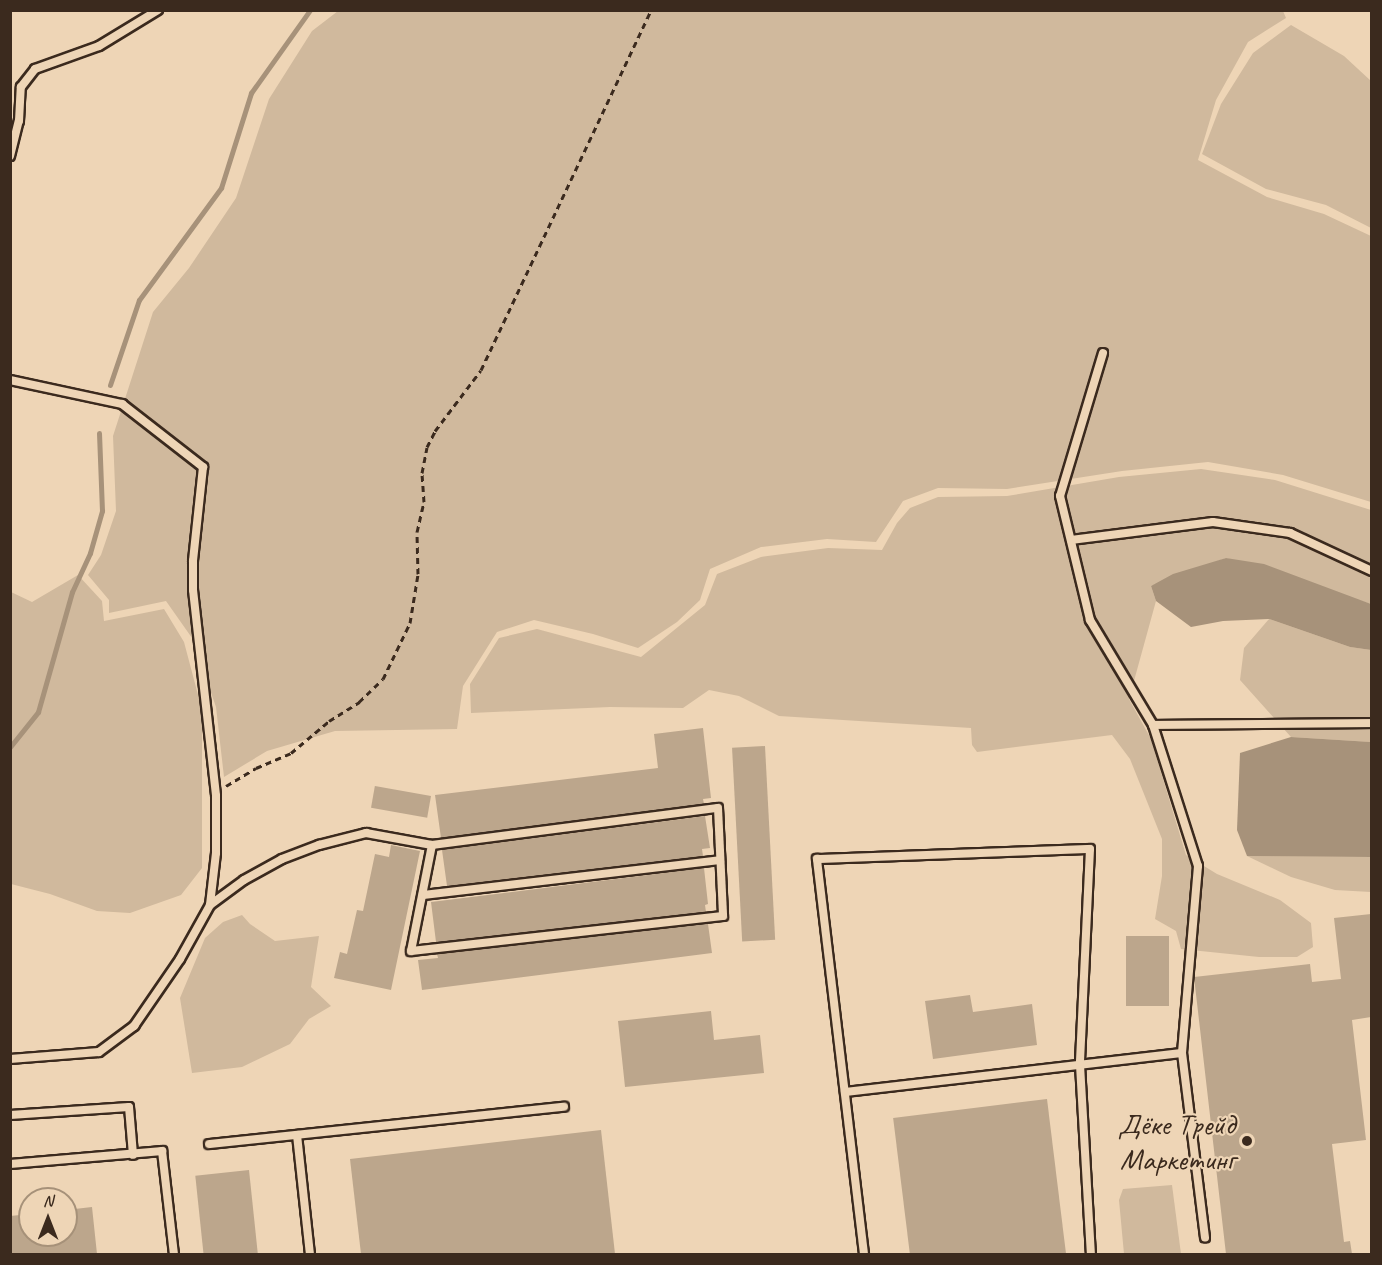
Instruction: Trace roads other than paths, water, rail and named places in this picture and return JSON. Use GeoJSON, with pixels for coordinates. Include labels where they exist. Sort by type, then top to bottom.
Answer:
{"type":"FeatureCollection","features":[{"type":"Feature","properties":{"kind":"lane"},"geometry":{"type":"LineString","coordinates":[[10,156],[20,121],[21,87],[35,69],[99,46],[158,10]]}},
{"type":"Feature","properties":{"kind":"lane"},"geometry":{"type":"LineString","coordinates":[[1103,353],[1060,496],[1090,620],[1154,725],[1198,866],[1182,1053],[1205,1238]]}},
{"type":"Feature","properties":{"kind":"lane"},"geometry":{"type":"LineString","coordinates":[[10,380],[122,404],[203,467],[193,561],[193,590],[216,796],[216,853],[210,906],[180,960],[134,1026],[99,1052],[10,1059]]}},
{"type":"Feature","properties":{"kind":"lane"},"geometry":{"type":"LineString","coordinates":[[1071,540],[1213,522],[1290,533],[1371,571]]}},
{"type":"Feature","properties":{"kind":"lane"},"geometry":{"type":"LineString","coordinates":[[1154,725],[1371,723]]}},
{"type":"Feature","properties":{"kind":"lane"},"geometry":{"type":"LineString","coordinates":[[210,906],[244,880],[282,859],[319,845],[366,833],[432,845],[718,808],[723,916],[411,951],[432,845]]}},
{"type":"Feature","properties":{"kind":"lane"},"geometry":{"type":"LineString","coordinates":[[864,1254],[818,859],[1090,849],[1080,1065],[1091,1254]]}},
{"type":"Feature","properties":{"kind":"lane"},"geometry":{"type":"LineString","coordinates":[[423,896],[720,860]]}},
{"type":"Feature","properties":{"kind":"lane"},"geometry":{"type":"LineString","coordinates":[[845,1092],[1182,1053]]}},
{"type":"Feature","properties":{"kind":"lane"},"geometry":{"type":"LineString","coordinates":[[10,1115],[129,1107],[132,1155]]}},
{"type":"Feature","properties":{"kind":"lane"},"geometry":{"type":"LineString","coordinates":[[209,1144],[564,1107]]}},
{"type":"Feature","properties":{"kind":"lane"},"geometry":{"type":"LineString","coordinates":[[297,1135],[310,1254]]}},
{"type":"Feature","properties":{"kind":"lane"},"geometry":{"type":"LineString","coordinates":[[10,1164],[162,1151],[174,1254]]}},
{"type":"Feature","properties":{"kind":"waterway"},"geometry":{"type":"LineString","coordinates":[[110,385],[139,300],[221,188],[251,93],[310,10]]}},
{"type":"Feature","properties":{"kind":"waterway"},"geometry":{"type":"LineString","coordinates":[[10,747],[38,712],[72,592],[90,553],[102,511],[99,433]]}},
{"type":"Feature","properties":{"kind":"place","name":"Дёке Трейд Маркетинг"},"geometry":{"type":"Point","coordinates":[1247,1141]}}]}
